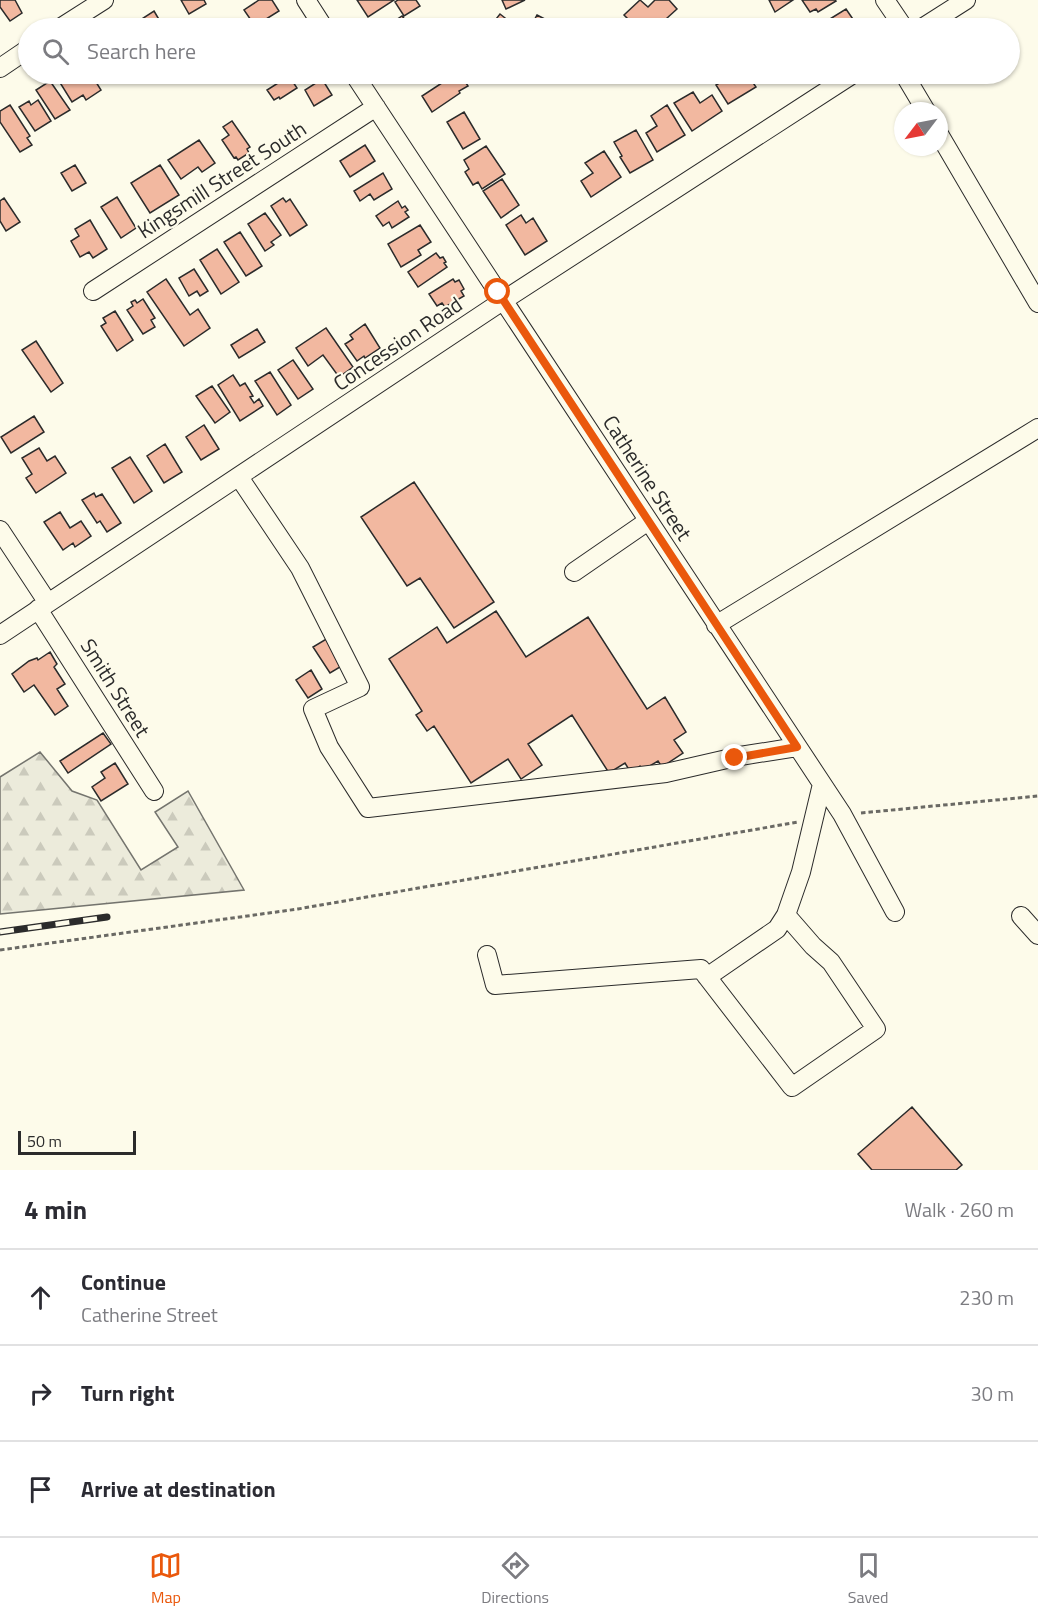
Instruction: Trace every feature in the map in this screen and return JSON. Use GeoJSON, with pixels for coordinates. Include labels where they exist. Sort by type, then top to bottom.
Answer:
{"type":"FeatureCollection","features":[{"type":"Feature","properties":{"kind":"street"},"geometry":{"type":"LineString","coordinates":[[76,18],[104,0]]}},
{"type":"Feature","properties":{"kind":"street"},"geometry":{"type":"LineString","coordinates":[[306,0],[318,18]]}},
{"type":"Feature","properties":{"kind":"street"},"geometry":{"type":"LineString","coordinates":[[885,0],[897,18]]}},
{"type":"Feature","properties":{"kind":"street"},"geometry":{"type":"LineString","coordinates":[[938,18],[966,0]]}},
{"type":"Feature","properties":{"kind":"street"},"geometry":{"type":"LineString","coordinates":[[0,68],[18,56]]}},
{"type":"Feature","properties":{"kind":"street","name":"Catherine Street"},"geometry":{"type":"LineString","coordinates":[[361,84],[842,814],[894,912]]}},
{"type":"Feature","properties":{"kind":"street","name":"Concession Road"},"geometry":{"type":"LineString","coordinates":[[0,635],[504,300],[838,84]]}},
{"type":"Feature","properties":{"kind":"street"},"geometry":{"type":"LineString","coordinates":[[910,84],[921,102]]}},
{"type":"Feature","properties":{"kind":"street","name":"Kingsmill Street South"},"geometry":{"type":"LineString","coordinates":[[93,291],[376,107]]}},
{"type":"Feature","properties":{"kind":"street"},"geometry":{"type":"LineString","coordinates":[[948,149],[1038,303]]}},
{"type":"Feature","properties":{"kind":"street"},"geometry":{"type":"LineString","coordinates":[[716,625],[1038,428]]}},
{"type":"Feature","properties":{"kind":"street"},"geometry":{"type":"LineString","coordinates":[[239,477],[300,568],[360,687],[312,709],[329,747],[368,808],[666,773],[740,756],[797,747]]}},
{"type":"Feature","properties":{"kind":"street"},"geometry":{"type":"LineString","coordinates":[[574,572],[648,521]]}},
{"type":"Feature","properties":{"kind":"street","name":"Smith Street"},"geometry":{"type":"LineString","coordinates":[[0,530],[154,791]]}},
{"type":"Feature","properties":{"kind":"street"},"geometry":{"type":"LineString","coordinates":[[707,977],[777,929],[786,915],[801,872],[822,784]]}},
{"type":"Feature","properties":{"kind":"street"},"geometry":{"type":"LineString","coordinates":[[487,955],[495,985],[701,969],[792,1087],[876,1029],[831,962],[813,946],[786,915]]}},
{"type":"Feature","properties":{"kind":"street"},"geometry":{"type":"LineString","coordinates":[[1021,916],[1038,934]]}},
{"type":"Feature","properties":{"kind":"path"},"geometry":{"type":"LineString","coordinates":[[842,814],[1038,796]]}},
{"type":"Feature","properties":{"kind":"path"},"geometry":{"type":"LineString","coordinates":[[0,950],[298,909],[815,819]]}},
{"type":"Feature","properties":{"kind":"green space"},"geometry":{"type":"Polygon","coordinates":[[[40,752],[72,791],[97,800],[141,870],[178,847],[155,812],[188,791],[244,890],[0,914],[0,777],[40,752]]]}},
{"type":"Feature","properties":{"kind":"building"},"geometry":{"type":"Polygon","coordinates":[[[0,0],[15,0],[22,13],[10,21],[0,7],[0,0]]]}},
{"type":"Feature","properties":{"kind":"building"},"geometry":{"type":"Polygon","coordinates":[[[181,0],[204,0],[206,4],[189,14],[181,0]]]}},
{"type":"Feature","properties":{"kind":"building"},"geometry":{"type":"Polygon","coordinates":[[[259,0],[272,0],[279,11],[268,18],[250,18],[244,10],[259,0]]]}},
{"type":"Feature","properties":{"kind":"building"},"geometry":{"type":"Polygon","coordinates":[[[357,0],[394,0],[368,17],[357,0]]]}},
{"type":"Feature","properties":{"kind":"building"},"geometry":{"type":"Polygon","coordinates":[[[416,0],[420,6],[404,16],[395,2],[416,0]]]}},
{"type":"Feature","properties":{"kind":"building"},"geometry":{"type":"Polygon","coordinates":[[[502,0],[525,0],[506,9],[502,0]]]}},
{"type":"Feature","properties":{"kind":"building"},"geometry":{"type":"Polygon","coordinates":[[[640,0],[648,7],[655,0],[669,0],[677,9],[667,18],[627,18],[624,15],[640,0]]]}},
{"type":"Feature","properties":{"kind":"building"},"geometry":{"type":"Polygon","coordinates":[[[769,0],[793,0],[775,12],[769,0]]]}},
{"type":"Feature","properties":{"kind":"building"},"geometry":{"type":"Polygon","coordinates":[[[802,0],[836,1],[818,12],[816,9],[810,12],[802,0]]]}},
{"type":"Feature","properties":{"kind":"building"},"geometry":{"type":"Polygon","coordinates":[[[846,9],[852,18],[832,18],[846,9]]]}},
{"type":"Feature","properties":{"kind":"building"},"geometry":{"type":"Polygon","coordinates":[[[154,11],[158,18],[143,18],[154,11]]]}},
{"type":"Feature","properties":{"kind":"building"},"geometry":{"type":"Polygon","coordinates":[[[45,84],[52,84],[70,110],[55,119],[36,90],[45,84]]]}},
{"type":"Feature","properties":{"kind":"building"},"geometry":{"type":"Polygon","coordinates":[[[61,84],[97,84],[101,90],[86,100],[83,95],[72,102],[61,84]]]}},
{"type":"Feature","properties":{"kind":"building"},"geometry":{"type":"Polygon","coordinates":[[[276,84],[294,84],[297,88],[280,99],[279,97],[274,100],[267,90],[276,84]]]}},
{"type":"Feature","properties":{"kind":"building"},"geometry":{"type":"Polygon","coordinates":[[[314,84],[325,84],[332,95],[314,106],[305,90],[314,84]]]}},
{"type":"Feature","properties":{"kind":"building"},"geometry":{"type":"Polygon","coordinates":[[[440,84],[467,84],[468,86],[432,112],[422,96],[440,84]]]}},
{"type":"Feature","properties":{"kind":"building"},"geometry":{"type":"Polygon","coordinates":[[[754,84],[756,87],[728,104],[716,85],[754,84]]]}},
{"type":"Feature","properties":{"kind":"building"},"geometry":{"type":"Polygon","coordinates":[[[693,92],[700,103],[712,95],[722,111],[692,131],[674,103],[693,92]]]}},
{"type":"Feature","properties":{"kind":"building"},"geometry":{"type":"Polygon","coordinates":[[[38,100],[51,121],[35,131],[19,107],[29,101],[31,105],[38,100]]]}},
{"type":"Feature","properties":{"kind":"building"},"geometry":{"type":"Polygon","coordinates":[[[10,105],[30,136],[27,138],[32,145],[20,152],[0,122],[0,111],[10,105]]]}},
{"type":"Feature","properties":{"kind":"building"},"geometry":{"type":"Polygon","coordinates":[[[667,105],[685,135],[657,152],[646,133],[657,126],[651,116],[667,105]]]}},
{"type":"Feature","properties":{"kind":"building"},"geometry":{"type":"Polygon","coordinates":[[[464,112],[480,139],[463,149],[447,122],[464,112]]]}},
{"type":"Feature","properties":{"kind":"building"},"geometry":{"type":"Polygon","coordinates":[[[232,121],[250,147],[247,149],[249,153],[238,160],[234,158],[222,140],[229,135],[223,127],[232,121]]]}},
{"type":"Feature","properties":{"kind":"building"},"geometry":{"type":"Polygon","coordinates":[[[636,130],[653,160],[630,173],[614,142],[636,130]]]}},
{"type":"Feature","properties":{"kind":"building"},"geometry":{"type":"Polygon","coordinates":[[[199,140],[215,163],[202,172],[198,167],[181,179],[168,160],[199,140]]]}},
{"type":"Feature","properties":{"kind":"building"},"geometry":{"type":"Polygon","coordinates":[[[365,145],[375,161],[350,177],[340,161],[365,145]]]}},
{"type":"Feature","properties":{"kind":"building"},"geometry":{"type":"Polygon","coordinates":[[[486,146],[505,174],[482,189],[478,182],[473,185],[465,172],[469,169],[464,160],[486,146]]]}},
{"type":"Feature","properties":{"kind":"building"},"geometry":{"type":"Polygon","coordinates":[[[604,151],[621,177],[591,197],[581,181],[593,173],[585,163],[604,151]]]}},
{"type":"Feature","properties":{"kind":"building"},"geometry":{"type":"Polygon","coordinates":[[[75,165],[86,183],[72,191],[61,173],[75,165]]]}},
{"type":"Feature","properties":{"kind":"building"},"geometry":{"type":"Polygon","coordinates":[[[160,165],[179,195],[150,213],[131,183],[160,165]]]}},
{"type":"Feature","properties":{"kind":"building"},"geometry":{"type":"Polygon","coordinates":[[[383,173],[392,189],[374,200],[370,194],[360,201],[354,191],[383,173]]]}},
{"type":"Feature","properties":{"kind":"building"},"geometry":{"type":"Polygon","coordinates":[[[502,179],[519,205],[501,218],[483,191],[502,179]]]}},
{"type":"Feature","properties":{"kind":"building"},"geometry":{"type":"Polygon","coordinates":[[[117,197],[136,228],[121,238],[101,207],[117,197]]]}},
{"type":"Feature","properties":{"kind":"building"},"geometry":{"type":"Polygon","coordinates":[[[4,198],[20,222],[6,231],[0,221],[0,201],[4,198]]]}},
{"type":"Feature","properties":{"kind":"building"},"geometry":{"type":"Polygon","coordinates":[[[283,198],[286,202],[290,199],[307,225],[290,236],[271,206],[283,198]]]}},
{"type":"Feature","properties":{"kind":"building"},"geometry":{"type":"Polygon","coordinates":[[[398,201],[402,208],[405,206],[408,210],[405,212],[409,217],[392,228],[389,222],[383,226],[376,216],[398,201]]]}},
{"type":"Feature","properties":{"kind":"building"},"geometry":{"type":"Polygon","coordinates":[[[265,213],[281,235],[271,242],[274,245],[265,251],[248,224],[265,213]]]}},
{"type":"Feature","properties":{"kind":"building"},"geometry":{"type":"Polygon","coordinates":[[[521,215],[526,223],[533,218],[547,241],[525,255],[506,225],[521,215]]]}},
{"type":"Feature","properties":{"kind":"building"},"geometry":{"type":"Polygon","coordinates":[[[90,220],[107,249],[93,258],[89,252],[80,257],[71,241],[79,236],[75,229],[90,220]]]}},
{"type":"Feature","properties":{"kind":"building"},"geometry":{"type":"Polygon","coordinates":[[[420,225],[431,242],[418,250],[421,255],[401,267],[388,244],[420,225]]]}},
{"type":"Feature","properties":{"kind":"building"},"geometry":{"type":"Polygon","coordinates":[[[240,232],[262,266],[246,276],[224,242],[240,232]]]}},
{"type":"Feature","properties":{"kind":"building"},"geometry":{"type":"Polygon","coordinates":[[[217,249],[239,282],[221,294],[200,260],[217,249]]]}},
{"type":"Feature","properties":{"kind":"building"},"geometry":{"type":"Polygon","coordinates":[[[436,253],[440,258],[443,257],[447,267],[418,287],[408,272],[436,253]]]}},
{"type":"Feature","properties":{"kind":"building"},"geometry":{"type":"Polygon","coordinates":[[[194,269],[208,291],[200,296],[197,291],[189,296],[179,278],[194,269]]]}},
{"type":"Feature","properties":{"kind":"building"},"geometry":{"type":"Polygon","coordinates":[[[166,279],[190,315],[198,309],[210,328],[184,346],[147,292],[166,279]]]}},
{"type":"Feature","properties":{"kind":"building"},"geometry":{"type":"Polygon","coordinates":[[[453,279],[455,282],[459,280],[464,289],[461,291],[464,296],[445,307],[442,303],[437,306],[429,294],[453,279]]]}},
{"type":"Feature","properties":{"kind":"building"},"geometry":{"type":"Polygon","coordinates":[[[143,299],[155,318],[151,320],[155,327],[143,334],[127,310],[133,306],[131,302],[135,300],[137,303],[143,299]]]}},
{"type":"Feature","properties":{"kind":"building"},"geometry":{"type":"Polygon","coordinates":[[[115,311],[133,340],[117,351],[101,326],[106,323],[103,318],[115,311]]]}},
{"type":"Feature","properties":{"kind":"building"},"geometry":{"type":"Polygon","coordinates":[[[365,324],[380,348],[357,361],[345,344],[353,339],[350,335],[365,324]]]}},
{"type":"Feature","properties":{"kind":"building"},"geometry":{"type":"Polygon","coordinates":[[[326,328],[353,367],[339,377],[323,355],[308,366],[296,348],[326,328]]]}},
{"type":"Feature","properties":{"kind":"building"},"geometry":{"type":"Polygon","coordinates":[[[257,329],[265,342],[239,358],[231,345],[257,329]]]}},
{"type":"Feature","properties":{"kind":"building"},"geometry":{"type":"Polygon","coordinates":[[[36,341],[63,383],[51,392],[22,350],[36,341]]]}},
{"type":"Feature","properties":{"kind":"building"},"geometry":{"type":"Polygon","coordinates":[[[293,360],[313,389],[298,399],[278,370],[293,360]]]}},
{"type":"Feature","properties":{"kind":"building"},"geometry":{"type":"Polygon","coordinates":[[[270,372],[291,405],[277,415],[255,381],[270,372]]]}},
{"type":"Feature","properties":{"kind":"building"},"geometry":{"type":"Polygon","coordinates":[[[233,375],[240,386],[245,383],[253,396],[250,397],[254,403],[259,399],[263,406],[240,421],[218,385],[233,375]]]}},
{"type":"Feature","properties":{"kind":"building"},"geometry":{"type":"Polygon","coordinates":[[[212,386],[230,412],[215,423],[196,396],[212,386]]]}},
{"type":"Feature","properties":{"kind":"building"},"geometry":{"type":"Polygon","coordinates":[[[34,416],[44,432],[11,453],[1,437],[34,416]]]}},
{"type":"Feature","properties":{"kind":"building"},"geometry":{"type":"Polygon","coordinates":[[[204,425],[219,449],[201,460],[186,437],[204,425]]]}},
{"type":"Feature","properties":{"kind":"building"},"geometry":{"type":"Polygon","coordinates":[[[165,444],[182,472],[164,483],[147,456],[165,444]]]}},
{"type":"Feature","properties":{"kind":"building"},"geometry":{"type":"Polygon","coordinates":[[[39,448],[47,461],[55,456],[66,473],[36,493],[26,478],[32,474],[22,458],[39,448]]]}},
{"type":"Feature","properties":{"kind":"building"},"geometry":{"type":"Polygon","coordinates":[[[130,457],[152,491],[134,503],[112,468],[130,457]]]}},
{"type":"Feature","properties":{"kind":"building"},"geometry":{"type":"Polygon","coordinates":[[[414,482],[494,602],[454,628],[420,578],[407,586],[361,517],[414,482]]]}},
{"type":"Feature","properties":{"kind":"building"},"geometry":{"type":"Polygon","coordinates":[[[94,493],[96,497],[102,494],[121,523],[107,532],[100,521],[97,523],[82,500],[94,493]]]}},
{"type":"Feature","properties":{"kind":"building"},"geometry":{"type":"Polygon","coordinates":[[[60,512],[70,528],[81,521],[91,536],[75,547],[73,543],[63,550],[44,522],[60,512]]]}},
{"type":"Feature","properties":{"kind":"building"},"geometry":{"type":"Polygon","coordinates":[[[496,611],[526,657],[588,617],[647,709],[665,697],[686,732],[674,740],[683,753],[662,767],[658,761],[643,770],[640,766],[631,773],[625,763],[609,773],[572,715],[528,744],[542,765],[521,779],[508,759],[471,783],[434,726],[427,731],[416,715],[422,711],[389,659],[437,627],[447,643],[496,611]]]}},
{"type":"Feature","properties":{"kind":"building"},"geometry":{"type":"Polygon","coordinates":[[[328,638],[345,664],[330,673],[313,647],[328,638]]]}},
{"type":"Feature","properties":{"kind":"building"},"geometry":{"type":"Polygon","coordinates":[[[50,652],[57,664],[54,667],[65,684],[57,689],[68,706],[55,715],[34,685],[24,692],[12,674],[29,661],[37,658],[38,660],[50,652]]]}},
{"type":"Feature","properties":{"kind":"building"},"geometry":{"type":"Polygon","coordinates":[[[311,670],[322,689],[308,698],[296,680],[311,670]]]}},
{"type":"Feature","properties":{"kind":"building"},"geometry":{"type":"Polygon","coordinates":[[[103,733],[111,744],[68,773],[60,761],[103,733]]]}},
{"type":"Feature","properties":{"kind":"building"},"geometry":{"type":"Polygon","coordinates":[[[115,763],[128,784],[101,801],[92,787],[105,778],[101,772],[115,763]]]}},
{"type":"Feature","properties":{"kind":"building"},"geometry":{"type":"Polygon","coordinates":[[[912,1107],[962,1165],[956,1170],[872,1170],[858,1154],[912,1107]]]}},
{"type":"Feature","properties":{"kind":"railway"},"geometry":{"type":"LineString","coordinates":[[0,932],[107,917]]}},
{"type":"Feature","properties":{"kind":"route"},"geometry":{"type":"LineString","coordinates":[[498,292],[797,747],[735,758]]}}]}
